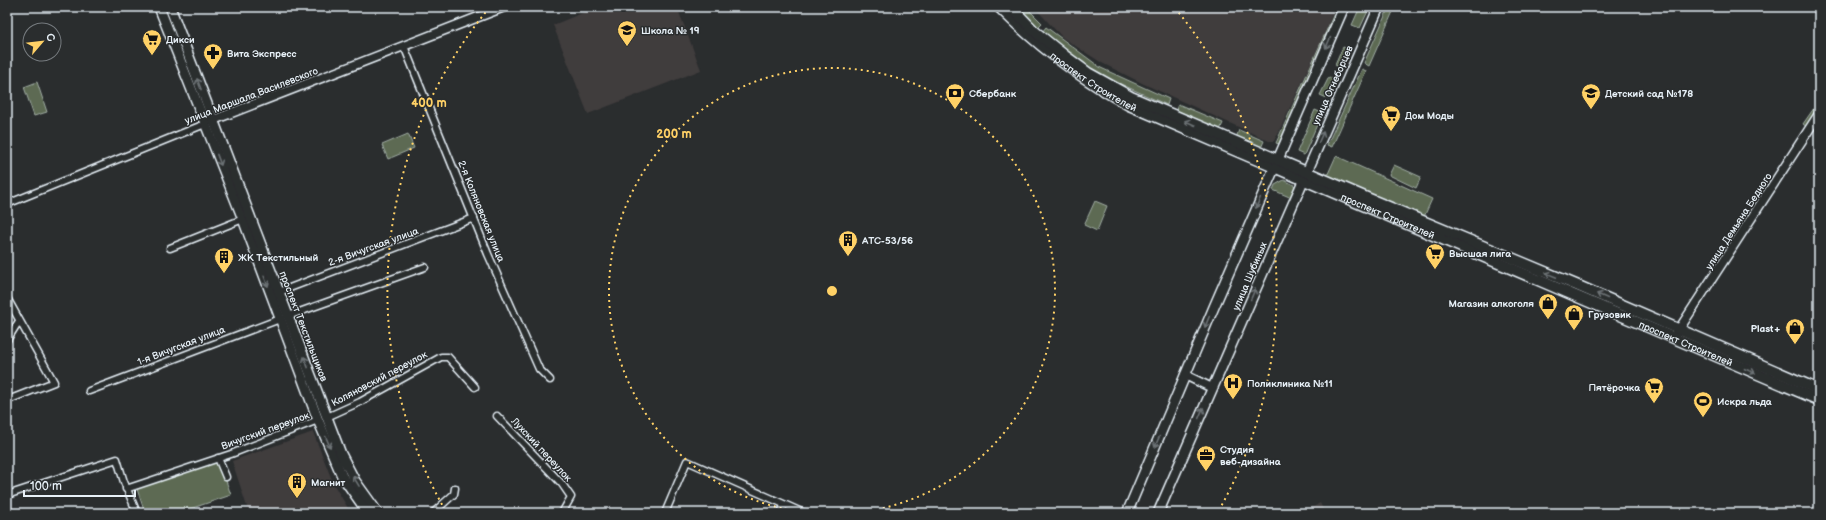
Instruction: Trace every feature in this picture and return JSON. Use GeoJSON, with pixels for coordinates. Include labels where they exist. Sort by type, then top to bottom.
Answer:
{"type":"FeatureCollection","features":[{"type":"Feature","properties":{"kind":"main road","name":"проспект Текстильщиков"},"geometry":{"type":"LineString","coordinates":[[159,7],[280,292],[284,317]]}},
{"type":"Feature","properties":{"kind":"main road","name":"проспект Текстильщиков"},"geometry":{"type":"LineString","coordinates":[[170,7],[242,219],[284,317],[323,419],[342,476],[368,513]]}},
{"type":"Feature","properties":{"kind":"main road","name":"проспект Строителей"},"geometry":{"type":"LineString","coordinates":[[999,7],[1045,50],[1081,76],[1129,105],[1276,164],[1506,260],[1676,334],[1819,400]]}},
{"type":"Feature","properties":{"kind":"main road","name":"проспект Строителей"},"geometry":{"type":"LineString","coordinates":[[1011,7],[1050,45],[1105,83],[1131,97],[1276,164]]}},
{"type":"Feature","properties":{"kind":"main road","name":"улица Огнеборцев"},"geometry":{"type":"LineString","coordinates":[[1276,164],[1344,7]]}},
{"type":"Feature","properties":{"kind":"main road","name":"улица Огнеборцев"},"geometry":{"type":"LineString","coordinates":[[1304,176],[1378,7]]}},
{"type":"Feature","properties":{"kind":"main road","name":"улица Шубиных"},"geometry":{"type":"LineString","coordinates":[[1127,513],[1276,164]]}},
{"type":"Feature","properties":{"kind":"main road","name":"улица Шубиных"},"geometry":{"type":"LineString","coordinates":[[1158,513],[1304,176]]}},
{"type":"Feature","properties":{"kind":"main road","name":"проспект Строителей"},"geometry":{"type":"LineString","coordinates":[[1676,334],[1819,390]]}},
{"type":"Feature","properties":{"kind":"main road","name":"проспект Текстильщиков"},"geometry":{"type":"LineString","coordinates":[[323,419],[354,481],[378,513]]}},
{"type":"Feature","properties":{"kind":"street","name":"улица Маршала Василевского"},"geometry":{"type":"LineString","coordinates":[[7,204],[209,122],[504,7]]}},
{"type":"Feature","properties":{"kind":"street","name":"2-я Коляновская улица"},"geometry":{"type":"LineString","coordinates":[[404,46],[474,218],[539,369],[550,380]]}},
{"type":"Feature","properties":{"kind":"street","name":"улица Демьяна Бедного"},"geometry":{"type":"LineString","coordinates":[[1676,334],[1819,114]]}},
{"type":"Feature","properties":{"kind":"street","name":"2-я Вичугская улица"},"geometry":{"type":"LineString","coordinates":[[280,292],[474,218]]}},
{"type":"Feature","properties":{"kind":"street"},"geometry":{"type":"LineString","coordinates":[[170,248],[242,219]]}},
{"type":"Feature","properties":{"kind":"street","name":"1-я Вичугская улица"},"geometry":{"type":"LineString","coordinates":[[89,390],[284,317],[425,267]]}},
{"type":"Feature","properties":{"kind":"street"},"geometry":{"type":"LineString","coordinates":[[7,298],[54,382],[8,400]]}},
{"type":"Feature","properties":{"kind":"street"},"geometry":{"type":"LineString","coordinates":[[7,340],[19,321]]}},
{"type":"Feature","properties":{"kind":"street","name":"Коляновский переулок"},"geometry":{"type":"LineString","coordinates":[[323,419],[360,402],[441,357],[448,357],[475,387]]}},
{"type":"Feature","properties":{"kind":"street"},"geometry":{"type":"LineString","coordinates":[[1185,375],[1212,388]]}},
{"type":"Feature","properties":{"kind":"street","name":"Лухский переулок"},"geometry":{"type":"LineString","coordinates":[[497,416],[562,484],[571,497],[562,513]]}},
{"type":"Feature","properties":{"kind":"street","name":"Вичугский переулок"},"geometry":{"type":"LineString","coordinates":[[126,489],[218,458],[323,419]]}},
{"type":"Feature","properties":{"kind":"street"},"geometry":{"type":"LineString","coordinates":[[218,458],[226,477]]}},
{"type":"Feature","properties":{"kind":"street"},"geometry":{"type":"LineString","coordinates":[[7,495],[117,459],[126,489],[137,513]]}},
{"type":"Feature","properties":{"kind":"street"},"geometry":{"type":"LineString","coordinates":[[665,513],[687,461],[804,513]]}},
{"type":"Feature","properties":{"kind":"street"},"geometry":{"type":"LineString","coordinates":[[433,513],[454,494],[455,488]]}},
{"type":"Feature","properties":{"kind":"street"},"geometry":{"type":"LineString","coordinates":[[781,513],[784,505]]}},
{"type":"Feature","properties":{"kind":"shaded area","name":"Школа № 19"},"geometry":{"type":"Polygon","coordinates":[[[597,7],[677,7],[701,70],[588,114],[553,25],[597,7]]]}},
{"type":"Feature","properties":{"kind":"shaded area"},"geometry":{"type":"Polygon","coordinates":[[[1034,7],[1335,7],[1324,35],[1282,125],[1274,141],[1269,141],[1144,84],[1102,63],[1063,38],[1034,7]]]}},
{"type":"Feature","properties":{"kind":"shaded area"},"geometry":{"type":"Polygon","coordinates":[[[313,432],[334,485],[351,513],[249,513],[232,461],[313,432]]]}},
{"type":"Feature","properties":{"kind":"shaded area"},"geometry":{"type":"Polygon","coordinates":[[[1320,503],[1325,513],[1303,513],[1320,503]]]}},
{"type":"Feature","properties":{"kind":"green space"},"geometry":{"type":"Polygon","coordinates":[[[1016,7],[1026,7],[1042,23],[1037,28],[1016,7]]]}},
{"type":"Feature","properties":{"kind":"green space"},"geometry":{"type":"Polygon","coordinates":[[[1337,7],[1342,10],[1281,145],[1276,143],[1337,7]]]}},
{"type":"Feature","properties":{"kind":"green space"},"geometry":{"type":"Polygon","coordinates":[[[1360,7],[1368,11],[1360,28],[1352,25],[1360,7]]]}},
{"type":"Feature","properties":{"kind":"green space"},"geometry":{"type":"Polygon","coordinates":[[[1389,7],[1395,7],[1369,66],[1364,63],[1389,7]]]}},
{"type":"Feature","properties":{"kind":"green space"},"geometry":{"type":"Polygon","coordinates":[[[1046,27],[1101,68],[1169,99],[1167,105],[1101,75],[1080,62],[1042,32],[1046,27]]]}},
{"type":"Feature","properties":{"kind":"green space"},"geometry":{"type":"Polygon","coordinates":[[[1343,47],[1350,50],[1342,69],[1335,65],[1343,47]]]}},
{"type":"Feature","properties":{"kind":"green space"},"geometry":{"type":"Polygon","coordinates":[[[1362,69],[1366,71],[1332,147],[1327,145],[1362,69]]]}},
{"type":"Feature","properties":{"kind":"green space"},"geometry":{"type":"Polygon","coordinates":[[[1329,77],[1337,80],[1329,99],[1320,95],[1329,77]]]}},
{"type":"Feature","properties":{"kind":"green space"},"geometry":{"type":"Polygon","coordinates":[[[37,82],[47,112],[34,116],[24,87],[37,82]]]}},
{"type":"Feature","properties":{"kind":"green space"},"geometry":{"type":"Polygon","coordinates":[[[1819,101],[1819,111],[1808,128],[1803,124],[1819,101]]]}},
{"type":"Feature","properties":{"kind":"green space"},"geometry":{"type":"Polygon","coordinates":[[[1178,104],[1223,123],[1220,130],[1176,110],[1178,104]]]}},
{"type":"Feature","properties":{"kind":"green space"},"geometry":{"type":"Polygon","coordinates":[[[1315,110],[1322,113],[1304,155],[1297,152],[1315,110]]]}},
{"type":"Feature","properties":{"kind":"green space"},"geometry":{"type":"Polygon","coordinates":[[[1239,130],[1264,141],[1261,148],[1236,138],[1239,130]]]}},
{"type":"Feature","properties":{"kind":"green space"},"geometry":{"type":"Polygon","coordinates":[[[408,134],[414,148],[388,159],[382,145],[408,134]]]}},
{"type":"Feature","properties":{"kind":"green space"},"geometry":{"type":"Polygon","coordinates":[[[1336,156],[1432,199],[1423,219],[1327,176],[1336,156]]]}},
{"type":"Feature","properties":{"kind":"green space"},"geometry":{"type":"Polygon","coordinates":[[[1394,165],[1421,177],[1416,188],[1389,175],[1394,165]]]}},
{"type":"Feature","properties":{"kind":"green space"},"geometry":{"type":"Polygon","coordinates":[[[1284,180],[1294,185],[1297,189],[1294,199],[1273,190],[1275,185],[1284,180]]]}},
{"type":"Feature","properties":{"kind":"green space"},"geometry":{"type":"Polygon","coordinates":[[[1095,201],[1107,206],[1097,231],[1084,225],[1095,201]]]}},
{"type":"Feature","properties":{"kind":"green space"},"geometry":{"type":"Polygon","coordinates":[[[218,458],[231,495],[178,513],[145,513],[136,486],[218,458]]]}},
{"type":"Feature","properties":{"kind":"place","name":"Школа № 19"},"geometry":{"type":"Point","coordinates":[627,47]}},
{"type":"Feature","properties":{"kind":"place","name":"Дикси"},"geometry":{"type":"Point","coordinates":[152,56]}},
{"type":"Feature","properties":{"kind":"place","name":"Вита Экспресс"},"geometry":{"type":"Point","coordinates":[213,70]}},
{"type":"Feature","properties":{"kind":"place","name":"Сбербанк"},"geometry":{"type":"Point","coordinates":[955,110]}},
{"type":"Feature","properties":{"kind":"place","name":"Детский сад №178"},"geometry":{"type":"Point","coordinates":[1591,110]}},
{"type":"Feature","properties":{"kind":"place","name":"Дом Моды"},"geometry":{"type":"Point","coordinates":[1391,132]}},
{"type":"Feature","properties":{"kind":"place","name":"АТС-53/56"},"geometry":{"type":"Point","coordinates":[848,257]}},
{"type":"Feature","properties":{"kind":"place","name":"Высшая лига"},"geometry":{"type":"Point","coordinates":[1435,270]}},
{"type":"Feature","properties":{"kind":"place","name":"ЖК Текстильный"},"geometry":{"type":"Point","coordinates":[224,274]}},
{"type":"Feature","properties":{"kind":"place","name":"Магазин алкоголя"},"geometry":{"type":"Point","coordinates":[1548,320]}},
{"type":"Feature","properties":{"kind":"place","name":"Грузовик"},"geometry":{"type":"Point","coordinates":[1574,331]}},
{"type":"Feature","properties":{"kind":"place","name":"Plast+"},"geometry":{"type":"Point","coordinates":[1795,345]}},
{"type":"Feature","properties":{"kind":"place","name":"Поликлиника №11"},"geometry":{"type":"Point","coordinates":[1233,400]}},
{"type":"Feature","properties":{"kind":"place","name":"Пятёрочка"},"geometry":{"type":"Point","coordinates":[1654,404]}},
{"type":"Feature","properties":{"kind":"place","name":"Искра льда"},"geometry":{"type":"Point","coordinates":[1703,418]}},
{"type":"Feature","properties":{"kind":"place","name":"Студия веб-дизайна"},"geometry":{"type":"Point","coordinates":[1206,472]}},
{"type":"Feature","properties":{"kind":"place","name":"Магнит"},"geometry":{"type":"Point","coordinates":[297,499]}}]}
